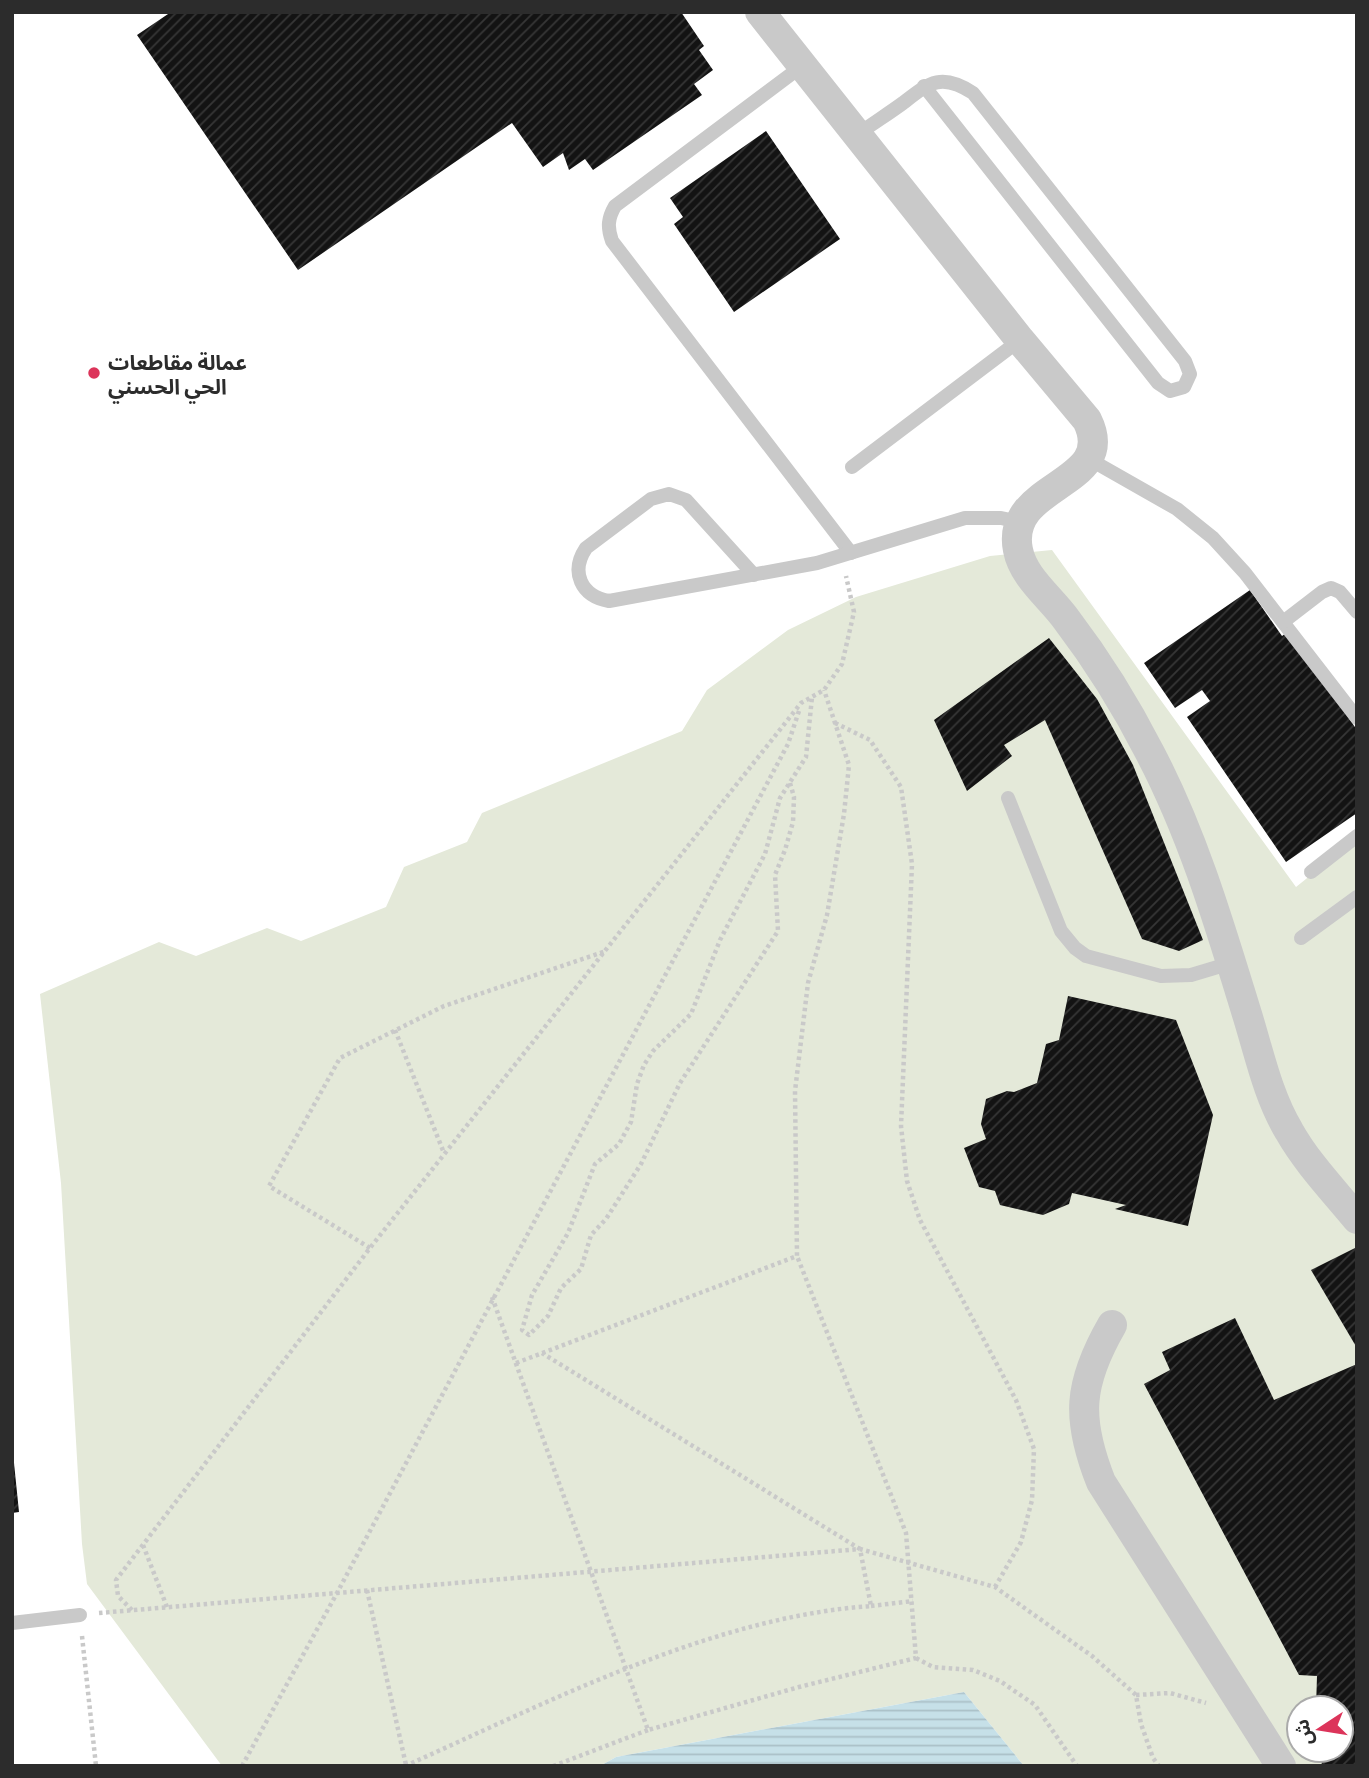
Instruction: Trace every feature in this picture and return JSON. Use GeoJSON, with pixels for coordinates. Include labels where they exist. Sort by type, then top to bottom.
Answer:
{"type":"FeatureCollection","features":[{"type":"Feature","properties":{"kind":"street"},"geometry":{"type":"LineString","coordinates":[[760,12],[1020,340],[1087,420],[1093,439],[1089,459],[1075,474],[1032,503],[1020,522],[1017,545],[1024,567],[1101,668],[1134,721],[1163,777],[1188,834],[1272,1096],[1289,1132],[1357,1219]]}},
{"type":"Feature","properties":{"kind":"street"},"geometry":{"type":"LineString","coordinates":[[1112,1325],[1096,1354],[1086,1386],[1083,1418],[1089,1451],[1101,1482],[1281,1766]]}},
{"type":"Feature","properties":{"kind":"lane"},"geometry":{"type":"LineString","coordinates":[[802,66],[615,206],[610,214],[608,232],[612,241],[846,555]]}},
{"type":"Feature","properties":{"kind":"lane"},"geometry":{"type":"LineString","coordinates":[[857,135],[924,86],[944,82],[964,87],[980,101],[1185,360],[1190,374],[1184,387],[1170,391],[1158,383],[924,86]]}},
{"type":"Feature","properties":{"kind":"lane"},"geometry":{"type":"LineString","coordinates":[[852,467],[1020,340]]}},
{"type":"Feature","properties":{"kind":"lane"},"geometry":{"type":"LineString","coordinates":[[1089,459],[1157,497],[1196,523],[1238,564],[1354,710]]}},
{"type":"Feature","properties":{"kind":"lane"},"geometry":{"type":"LineString","coordinates":[[754,575],[686,500],[669,494],[652,499],[586,548],[580,556],[578,567],[578,577],[589,594],[609,601],[754,575],[846,555],[965,518],[1001,518],[1020,522]]}},
{"type":"Feature","properties":{"kind":"lane"},"geometry":{"type":"LineString","coordinates":[[1283,622],[1331,588],[1340,592],[1357,612]]}},
{"type":"Feature","properties":{"kind":"lane"},"geometry":{"type":"LineString","coordinates":[[1008,798],[1061,931],[1075,948],[1098,960],[1161,976],[1191,975],[1231,962]]}},
{"type":"Feature","properties":{"kind":"lane"},"geometry":{"type":"LineString","coordinates":[[1311,872],[1357,836]]}},
{"type":"Feature","properties":{"kind":"lane"},"geometry":{"type":"LineString","coordinates":[[1301,939],[1357,897]]}},
{"type":"Feature","properties":{"kind":"lane"},"geometry":{"type":"LineString","coordinates":[[12,1623],[80,1615]]}},
{"type":"Feature","properties":{"kind":"path"},"geometry":{"type":"LineString","coordinates":[[132,1610],[118,1596],[116,1580],[370,1248],[801,703],[824,690],[842,664],[854,612],[846,555]]}},
{"type":"Feature","properties":{"kind":"path"},"geometry":{"type":"LineString","coordinates":[[824,690],[849,765],[844,814],[827,915],[808,983],[795,1091],[797,1256],[906,1533],[916,1658]]}},
{"type":"Feature","properties":{"kind":"path"},"geometry":{"type":"LineString","coordinates":[[790,783],[794,797],[793,822],[775,875],[778,931],[680,1083],[641,1164],[606,1219],[591,1235],[581,1269],[561,1288],[548,1316],[528,1335],[522,1330],[531,1295],[568,1233],[595,1164],[619,1144],[631,1122],[637,1084],[644,1065],[653,1051],[691,1014],[720,940],[765,854],[780,798],[806,757],[813,697]]}},
{"type":"Feature","properties":{"kind":"path"},"geometry":{"type":"LineString","coordinates":[[242,1766],[337,1593],[788,744],[801,703]]}},
{"type":"Feature","properties":{"kind":"path"},"geometry":{"type":"LineString","coordinates":[[835,723],[870,740],[901,787],[912,864],[901,1126],[907,1181],[920,1220],[1016,1400],[1034,1449],[1032,1500],[1021,1542],[995,1587]]}},
{"type":"Feature","properties":{"kind":"path"},"geometry":{"type":"LineString","coordinates":[[370,1248],[269,1186],[340,1058],[444,1006],[606,951]]}},
{"type":"Feature","properties":{"kind":"path"},"geometry":{"type":"LineString","coordinates":[[395,1030],[444,1154]]}},
{"type":"Feature","properties":{"kind":"path"},"geometry":{"type":"LineString","coordinates":[[516,1363],[797,1256]]}},
{"type":"Feature","properties":{"kind":"path"},"geometry":{"type":"LineString","coordinates":[[492,1297],[593,1570],[648,1730]]}},
{"type":"Feature","properties":{"kind":"path"},"geometry":{"type":"LineString","coordinates":[[542,1353],[860,1549],[995,1587],[1092,1656],[1136,1695],[1153,1758],[1159,1766]]}},
{"type":"Feature","properties":{"kind":"path"},"geometry":{"type":"LineString","coordinates":[[143,1545],[167,1607]]}},
{"type":"Feature","properties":{"kind":"path"},"geometry":{"type":"LineString","coordinates":[[96,1766],[80,1615],[860,1549]]}},
{"type":"Feature","properties":{"kind":"path"},"geometry":{"type":"LineString","coordinates":[[860,1549],[871,1606]]}},
{"type":"Feature","properties":{"kind":"path"},"geometry":{"type":"LineString","coordinates":[[367,1590],[405,1766],[626,1668],[756,1624],[847,1608],[913,1601]]}},
{"type":"Feature","properties":{"kind":"path"},"geometry":{"type":"LineString","coordinates":[[554,1766],[648,1730],[799,1687],[916,1658],[933,1667],[973,1670],[1000,1681],[1035,1705],[1077,1766]]}},
{"type":"Feature","properties":{"kind":"green space"},"geometry":{"type":"Polygon","coordinates":[[[1052,550],[1296,887],[1357,838],[1357,1766],[1024,1766],[964,1692],[616,1757],[600,1766],[222,1766],[87,1584],[82,1544],[61,1183],[40,994],[159,942],[196,956],[267,928],[301,941],[386,907],[404,867],[467,842],[482,813],[682,731],[707,690],[788,630],[856,597],[990,556],[1052,550]]]}},
{"type":"Feature","properties":{"kind":"water"},"geometry":{"type":"Polygon","coordinates":[[[964,1692],[1024,1766],[600,1766],[616,1757],[964,1692]]]}},
{"type":"Feature","properties":{"kind":"building"},"geometry":{"type":"Polygon","coordinates":[[[171,12],[681,12],[704,46],[699,50],[713,70],[694,84],[702,95],[593,170],[585,159],[569,170],[563,153],[543,167],[512,123],[298,270],[137,35],[171,12]]]}},
{"type":"Feature","properties":{"kind":"building"},"geometry":{"type":"Polygon","coordinates":[[[766,131],[840,239],[734,312],[674,224],[683,217],[670,198],[766,131]]]}},
{"type":"Feature","properties":{"kind":"building"},"geometry":{"type":"Polygon","coordinates":[[[1250,590],[1282,636],[1289,631],[1357,730],[1357,813],[1286,862],[1187,717],[1210,701],[1202,690],[1175,708],[1144,663],[1250,590]]]}},
{"type":"Feature","properties":{"kind":"building"},"geometry":{"type":"Polygon","coordinates":[[[1049,638],[1097,699],[1133,765],[1203,940],[1179,951],[1142,939],[1045,720],[1004,745],[1012,756],[967,791],[934,720],[1049,638]]]}},
{"type":"Feature","properties":{"kind":"building"},"geometry":{"type":"Polygon","coordinates":[[[1068,996],[1176,1020],[1213,1115],[1188,1226],[1115,1209],[1126,1205],[1072,1193],[1069,1204],[1043,1215],[1000,1205],[995,1191],[979,1187],[964,1148],[986,1139],[981,1124],[986,1099],[1037,1083],[1046,1044],[1059,1040],[1068,996]]]}},
{"type":"Feature","properties":{"kind":"building"},"geometry":{"type":"Polygon","coordinates":[[[1357,1247],[1357,1348],[1311,1270],[1357,1247]]]}},
{"type":"Feature","properties":{"kind":"building"},"geometry":{"type":"Polygon","coordinates":[[[1235,1318],[1274,1400],[1357,1364],[1357,1766],[1322,1766],[1355,1764],[1355,1694],[1316,1694],[1317,1676],[1299,1675],[1144,1384],[1170,1370],[1162,1352],[1235,1318]]]}},
{"type":"Feature","properties":{"kind":"building"},"geometry":{"type":"Polygon","coordinates":[[[12,1463],[19,1512],[12,1513],[12,1463]]]}},
{"type":"Feature","properties":{"kind":"place","name":"عمالة مقاطعات الحي الحسني"},"geometry":{"type":"Point","coordinates":[94,373]}}]}
